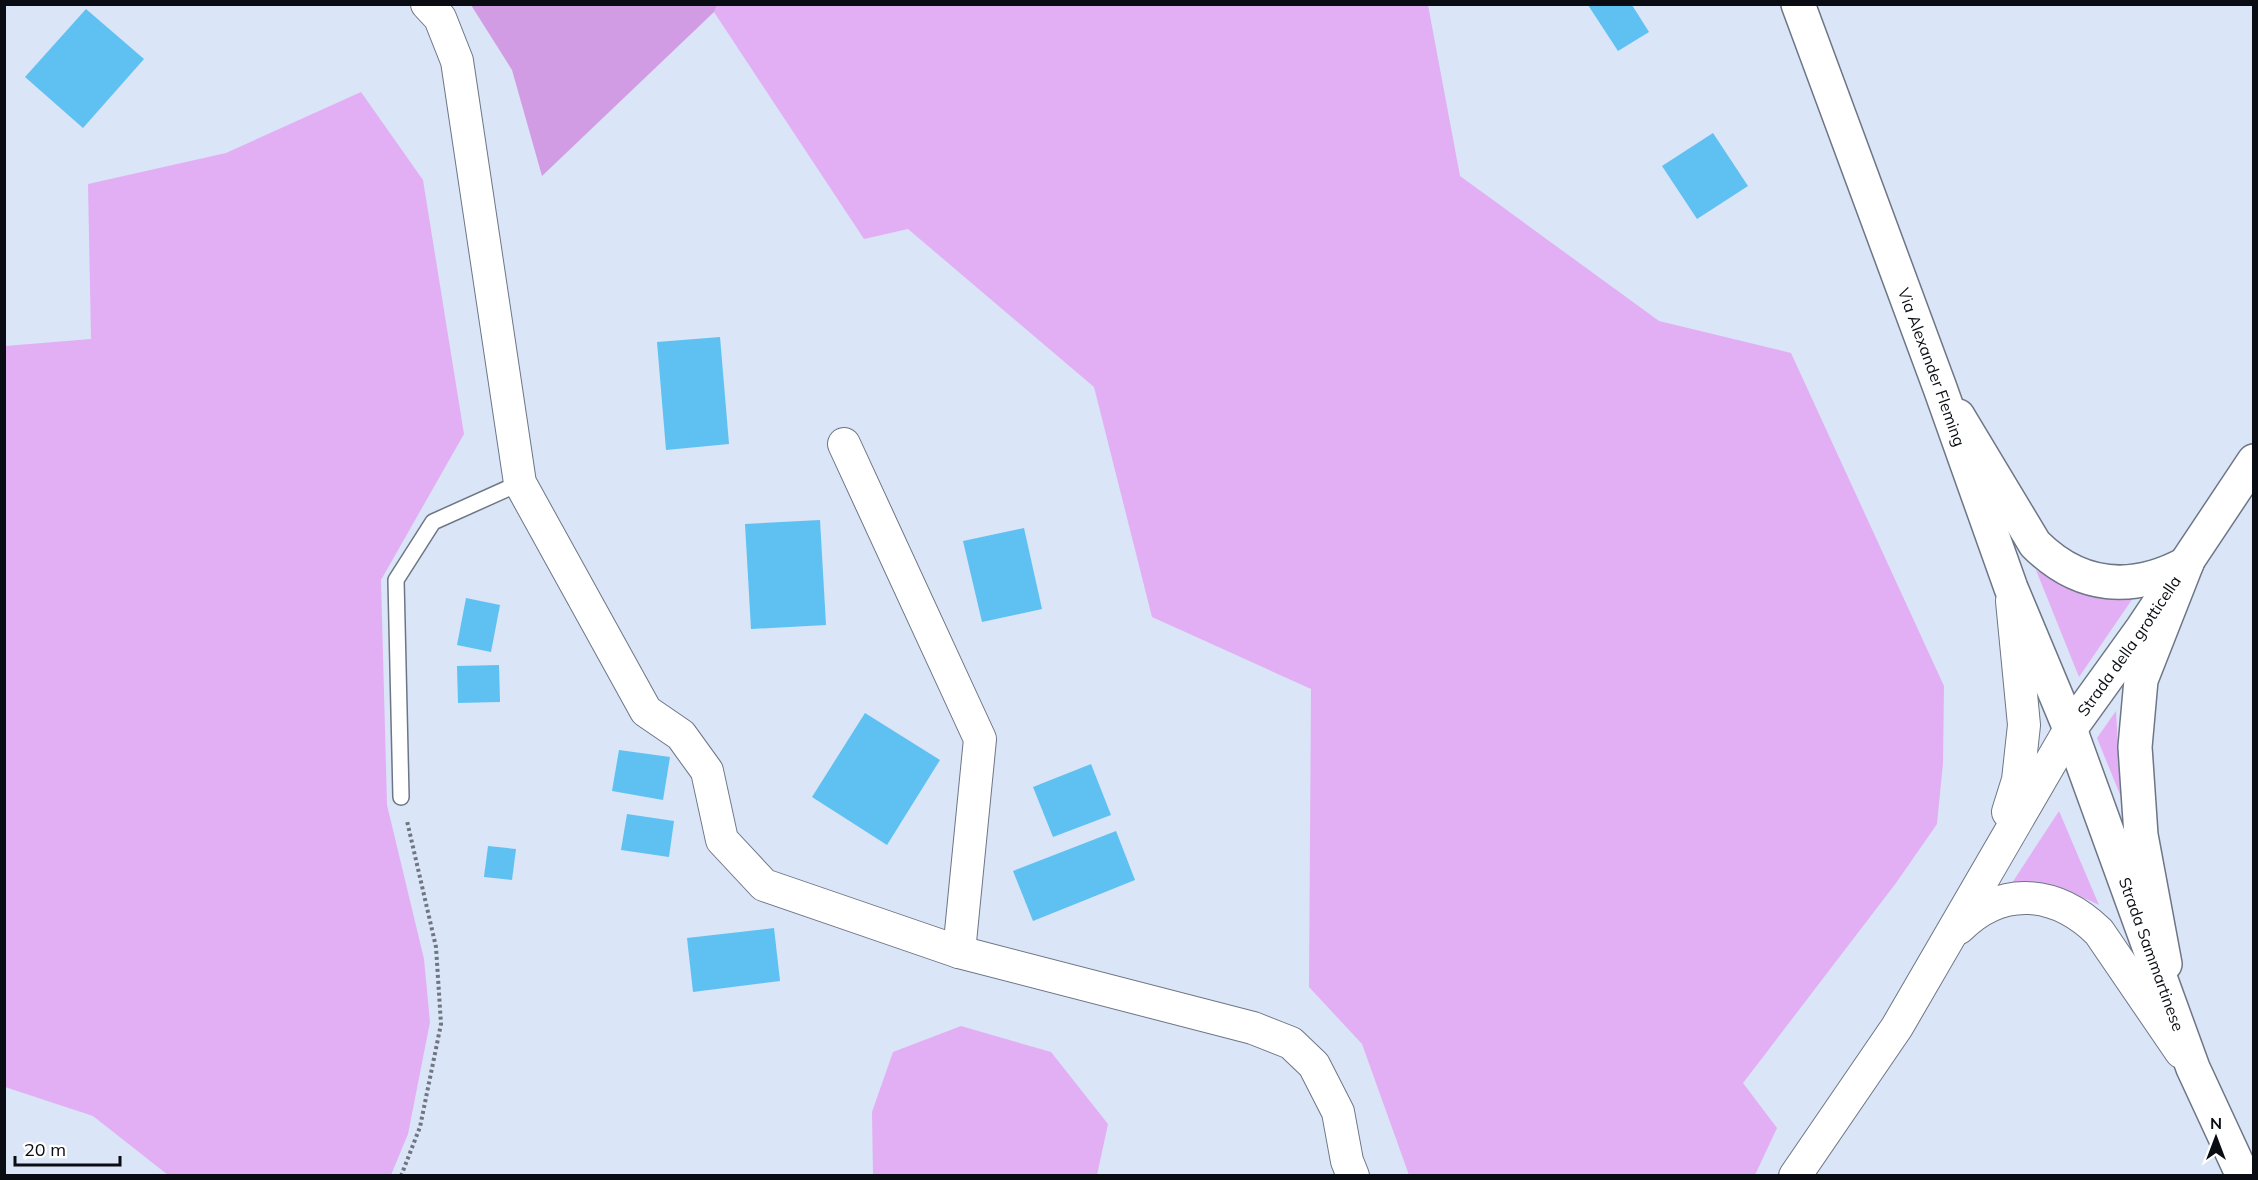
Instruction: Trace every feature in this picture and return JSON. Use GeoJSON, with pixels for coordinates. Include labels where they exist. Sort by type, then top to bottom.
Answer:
{"type":"FeatureCollection","features":[{"type":"Feature","properties":{"kind":"main road","name":"Via Alexander Fleming"},"geometry":{"type":"LineString","coordinates":[[1798,4],[1940,388],[2011,588],[2070,729]]}},
{"type":"Feature","properties":{"kind":"main road"},"geometry":{"type":"LineString","coordinates":[[1940,388],[2035,543],[2050,558],[2068,570],[2106,582],[2127,583],[2148,580],[2169,573],[2187,563]]}},
{"type":"Feature","properties":{"kind":"main road"},"geometry":{"type":"LineString","coordinates":[[2175,1018],[2141,835],[2134,747],[2141,680],[2187,563],[2253,461]]}},
{"type":"Feature","properties":{"kind":"main road","name":"Strada della grotticella"},"geometry":{"type":"LineString","coordinates":[[2070,729],[2187,563]]}},
{"type":"Feature","properties":{"kind":"main road","name":"Strada Sammartinese"},"geometry":{"type":"LineString","coordinates":[[2070,729],[2193,1068],[2243,1176]]}},
{"type":"Feature","properties":{"kind":"street"},"geometry":{"type":"LineString","coordinates":[[427,4],[440,18],[457,61],[520,483],[646,711],[681,735],[707,771],[722,840],[764,885],[959,952],[1253,1028],[1291,1043],[1314,1065],[1338,1112],[1347,1161],[1353,1176]]}},
{"type":"Feature","properties":{"kind":"street"},"geometry":{"type":"LineString","coordinates":[[844,444],[980,739],[959,952]]}},
{"type":"Feature","properties":{"kind":"street"},"geometry":{"type":"LineString","coordinates":[[1990,867],[2018,780],[2024,725],[2011,588]]}},
{"type":"Feature","properties":{"kind":"street"},"geometry":{"type":"LineString","coordinates":[[1795,1176],[1897,1027],[2070,729]]}},
{"type":"Feature","properties":{"kind":"street"},"geometry":{"type":"LineString","coordinates":[[1947,942],[1973,914],[1989,905],[2008,900],[2045,899],[2065,906],[2084,918],[2099,932],[2193,1068]]}},
{"type":"Feature","properties":{"kind":"lane"},"geometry":{"type":"LineString","coordinates":[[401,797],[396,580],[433,522],[520,483]]}},
{"type":"Feature","properties":{"kind":"path"},"geometry":{"type":"LineString","coordinates":[[401,797],[436,947],[441,1024],[420,1127],[401,1176]]}},
{"type":"Feature","properties":{"kind":"shaded area"},"geometry":{"type":"Polygon","coordinates":[[[717,4],[1428,5],[1460,176],[1659,321],[1791,353],[1944,686],[1943,763],[1937,824],[1896,883],[1743,1083],[1777,1128],[1755,1175],[1409,1175],[1362,1044],[1309,987],[1311,689],[1152,617],[1094,387],[908,229],[864,239],[714,12],[717,4]]]}},
{"type":"Feature","properties":{"kind":"shaded area"},"geometry":{"type":"Polygon","coordinates":[[[471,5],[717,5],[714,12],[542,176],[512,70],[471,5]]]}},
{"type":"Feature","properties":{"kind":"shaded area"},"geometry":{"type":"Polygon","coordinates":[[[361,92],[423,180],[464,434],[381,580],[387,805],[424,959],[430,1022],[408,1134],[391,1175],[168,1175],[93,1116],[5,1087],[5,346],[91,339],[88,184],[226,153],[361,92]]]}},
{"type":"Feature","properties":{"kind":"shaded area"},"geometry":{"type":"Polygon","coordinates":[[[2036,570],[2059,583],[2082,592],[2107,597],[2133,598],[2079,677],[2036,570]]]}},
{"type":"Feature","properties":{"kind":"shaded area"},"geometry":{"type":"Polygon","coordinates":[[[2116,711],[2121,797],[2097,738],[2116,711]]]}},
{"type":"Feature","properties":{"kind":"shaded area"},"geometry":{"type":"Polygon","coordinates":[[[2059,811],[2099,905],[2057,889],[2012,883],[2059,811]]]}},
{"type":"Feature","properties":{"kind":"shaded area"},"geometry":{"type":"Polygon","coordinates":[[[961,1026],[1051,1052],[1108,1124],[1097,1175],[873,1175],[872,1112],[893,1052],[961,1026]]]}},
{"type":"Feature","properties":{"kind":"building"},"geometry":{"type":"Polygon","coordinates":[[[1588,5],[1632,5],[1649,32],[1618,51],[1588,5]]]}},
{"type":"Feature","properties":{"kind":"building"},"geometry":{"type":"Polygon","coordinates":[[[86,9],[144,59],[83,128],[25,77],[86,9]]]}},
{"type":"Feature","properties":{"kind":"building"},"geometry":{"type":"Polygon","coordinates":[[[1713,133],[1748,186],[1697,219],[1662,166],[1713,133]]]}},
{"type":"Feature","properties":{"kind":"building"},"geometry":{"type":"Polygon","coordinates":[[[720,337],[729,444],[666,450],[657,342],[720,337]]]}},
{"type":"Feature","properties":{"kind":"building"},"geometry":{"type":"Polygon","coordinates":[[[820,520],[826,625],[751,629],[745,524],[820,520]]]}},
{"type":"Feature","properties":{"kind":"building"},"geometry":{"type":"Polygon","coordinates":[[[1024,528],[1042,609],[982,622],[963,541],[1024,528]]]}},
{"type":"Feature","properties":{"kind":"building"},"geometry":{"type":"Polygon","coordinates":[[[466,598],[500,605],[491,652],[457,645],[466,598]]]}},
{"type":"Feature","properties":{"kind":"building"},"geometry":{"type":"Polygon","coordinates":[[[499,665],[500,702],[458,703],[457,666],[499,665]]]}},
{"type":"Feature","properties":{"kind":"building"},"geometry":{"type":"Polygon","coordinates":[[[865,713],[940,760],[887,845],[812,797],[865,713]]]}},
{"type":"Feature","properties":{"kind":"building"},"geometry":{"type":"Polygon","coordinates":[[[619,750],[670,757],[663,800],[612,791],[619,750]]]}},
{"type":"Feature","properties":{"kind":"building"},"geometry":{"type":"Polygon","coordinates":[[[1091,764],[1111,815],[1053,837],[1033,787],[1091,764]]]}},
{"type":"Feature","properties":{"kind":"building"},"geometry":{"type":"Polygon","coordinates":[[[627,814],[674,821],[669,857],[621,850],[627,814]]]}},
{"type":"Feature","properties":{"kind":"building"},"geometry":{"type":"Polygon","coordinates":[[[1116,831],[1135,880],[1033,921],[1013,871],[1116,831]]]}},
{"type":"Feature","properties":{"kind":"building"},"geometry":{"type":"Polygon","coordinates":[[[488,846],[516,849],[512,880],[484,877],[488,846]]]}},
{"type":"Feature","properties":{"kind":"building"},"geometry":{"type":"Polygon","coordinates":[[[774,928],[780,981],[693,992],[687,938],[774,928]]]}}]}
